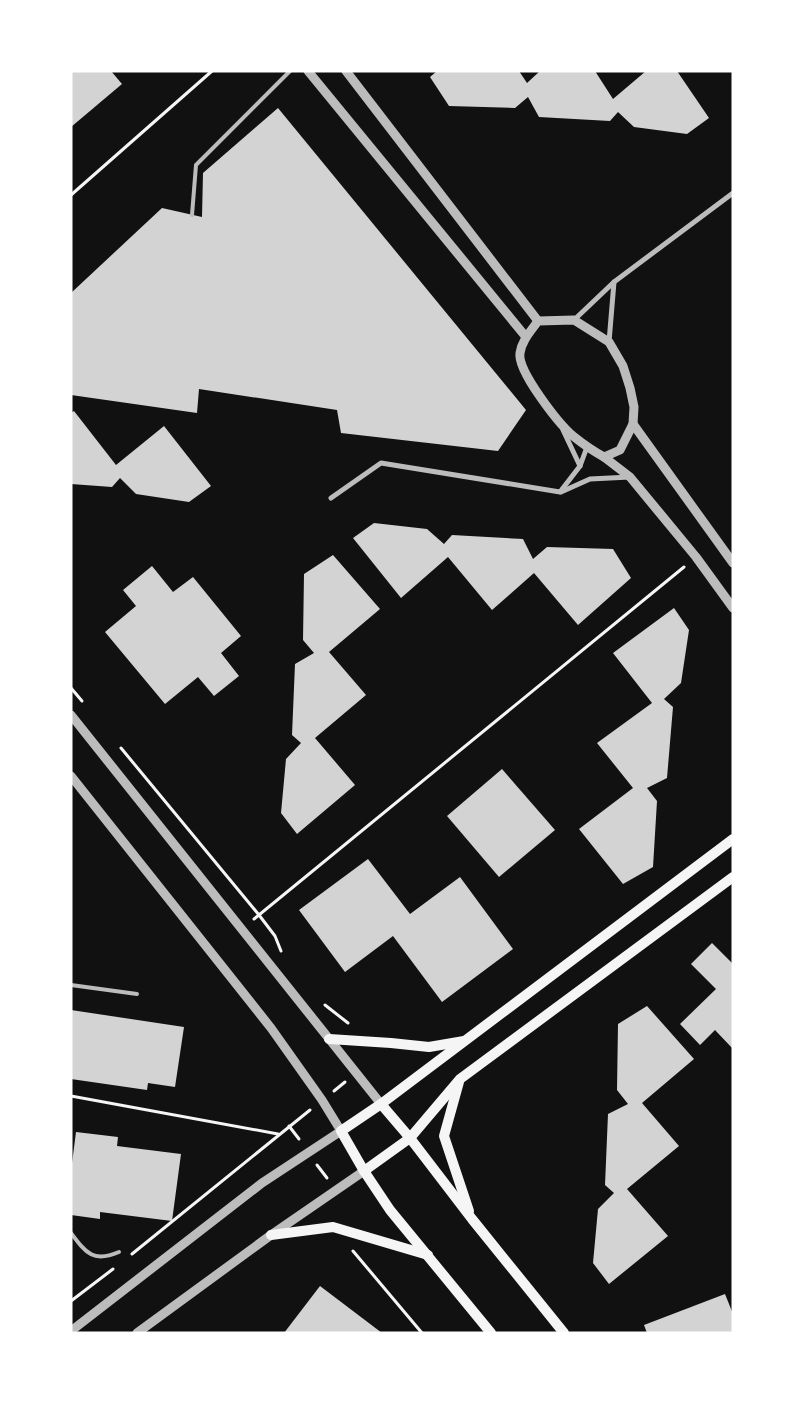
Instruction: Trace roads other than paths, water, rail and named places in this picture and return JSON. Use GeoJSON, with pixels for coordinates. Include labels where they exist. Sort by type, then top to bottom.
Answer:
{"type":"FeatureCollection","features":[{"type":"Feature","properties":{"kind":"main road"},"geometry":{"type":"LineString","coordinates":[[491,1333],[390,1210],[364,1171],[341,1131],[381,1104],[467,1040],[733,839]]}},
{"type":"Feature","properties":{"kind":"main road"},"geometry":{"type":"LineString","coordinates":[[364,1171],[410,1138],[460,1079],[733,877]]}},
{"type":"Feature","properties":{"kind":"main road"},"geometry":{"type":"LineString","coordinates":[[329,1039],[429,1047],[467,1040]]}},
{"type":"Feature","properties":{"kind":"main road"},"geometry":{"type":"LineString","coordinates":[[460,1079],[444,1136],[472,1219]]}},
{"type":"Feature","properties":{"kind":"main road"},"geometry":{"type":"LineString","coordinates":[[381,1104],[564,1333]]}},
{"type":"Feature","properties":{"kind":"main road"},"geometry":{"type":"LineString","coordinates":[[271,1234],[333,1227],[428,1256]]}},
{"type":"Feature","properties":{"kind":"street"},"geometry":{"type":"LineString","coordinates":[[308,71],[526,337]]}},
{"type":"Feature","properties":{"kind":"street"},"geometry":{"type":"LineString","coordinates":[[346,71],[538,320]]}},
{"type":"Feature","properties":{"kind":"street"},"geometry":{"type":"LineString","coordinates":[[574,320],[614,282],[733,193]]}},
{"type":"Feature","properties":{"kind":"street"},"geometry":{"type":"LineString","coordinates":[[609,342],[614,282]]}},
{"type":"Feature","properties":{"kind":"street"},"geometry":{"type":"LineString","coordinates":[[538,320],[526,337],[519,355],[528,381],[570,434],[630,477],[696,557],[733,608]]}},
{"type":"Feature","properties":{"kind":"street"},"geometry":{"type":"LineString","coordinates":[[538,320],[574,320],[609,342],[623,366],[634,407],[633,424],[620,450],[604,457]]}},
{"type":"Feature","properties":{"kind":"street"},"geometry":{"type":"LineString","coordinates":[[559,420],[580,466]]}},
{"type":"Feature","properties":{"kind":"street"},"geometry":{"type":"LineString","coordinates":[[633,424],[733,563]]}},
{"type":"Feature","properties":{"kind":"street"},"geometry":{"type":"LineString","coordinates":[[560,492],[580,466],[587,447]]}},
{"type":"Feature","properties":{"kind":"street"},"geometry":{"type":"LineString","coordinates":[[331,498],[381,463],[560,492],[590,479],[630,477]]}},
{"type":"Feature","properties":{"kind":"street"},"geometry":{"type":"LineString","coordinates":[[71,715],[381,1104]]}},
{"type":"Feature","properties":{"kind":"street"},"geometry":{"type":"LineString","coordinates":[[71,776],[271,1028],[322,1100],[341,1131],[262,1183],[71,1331]]}},
{"type":"Feature","properties":{"kind":"street"},"geometry":{"type":"LineString","coordinates":[[137,1333],[271,1234],[364,1171]]}},
{"type":"Feature","properties":{"kind":"lane"},"geometry":{"type":"LineString","coordinates":[[192,215],[196,165],[290,71]]}},
{"type":"Feature","properties":{"kind":"lane"},"geometry":{"type":"LineString","coordinates":[[71,985],[136,994]]}},
{"type":"Feature","properties":{"kind":"lane"},"geometry":{"type":"LineString","coordinates":[[71,1233],[88,1254],[97,1257],[107,1257],[119,1252]]}}]}
